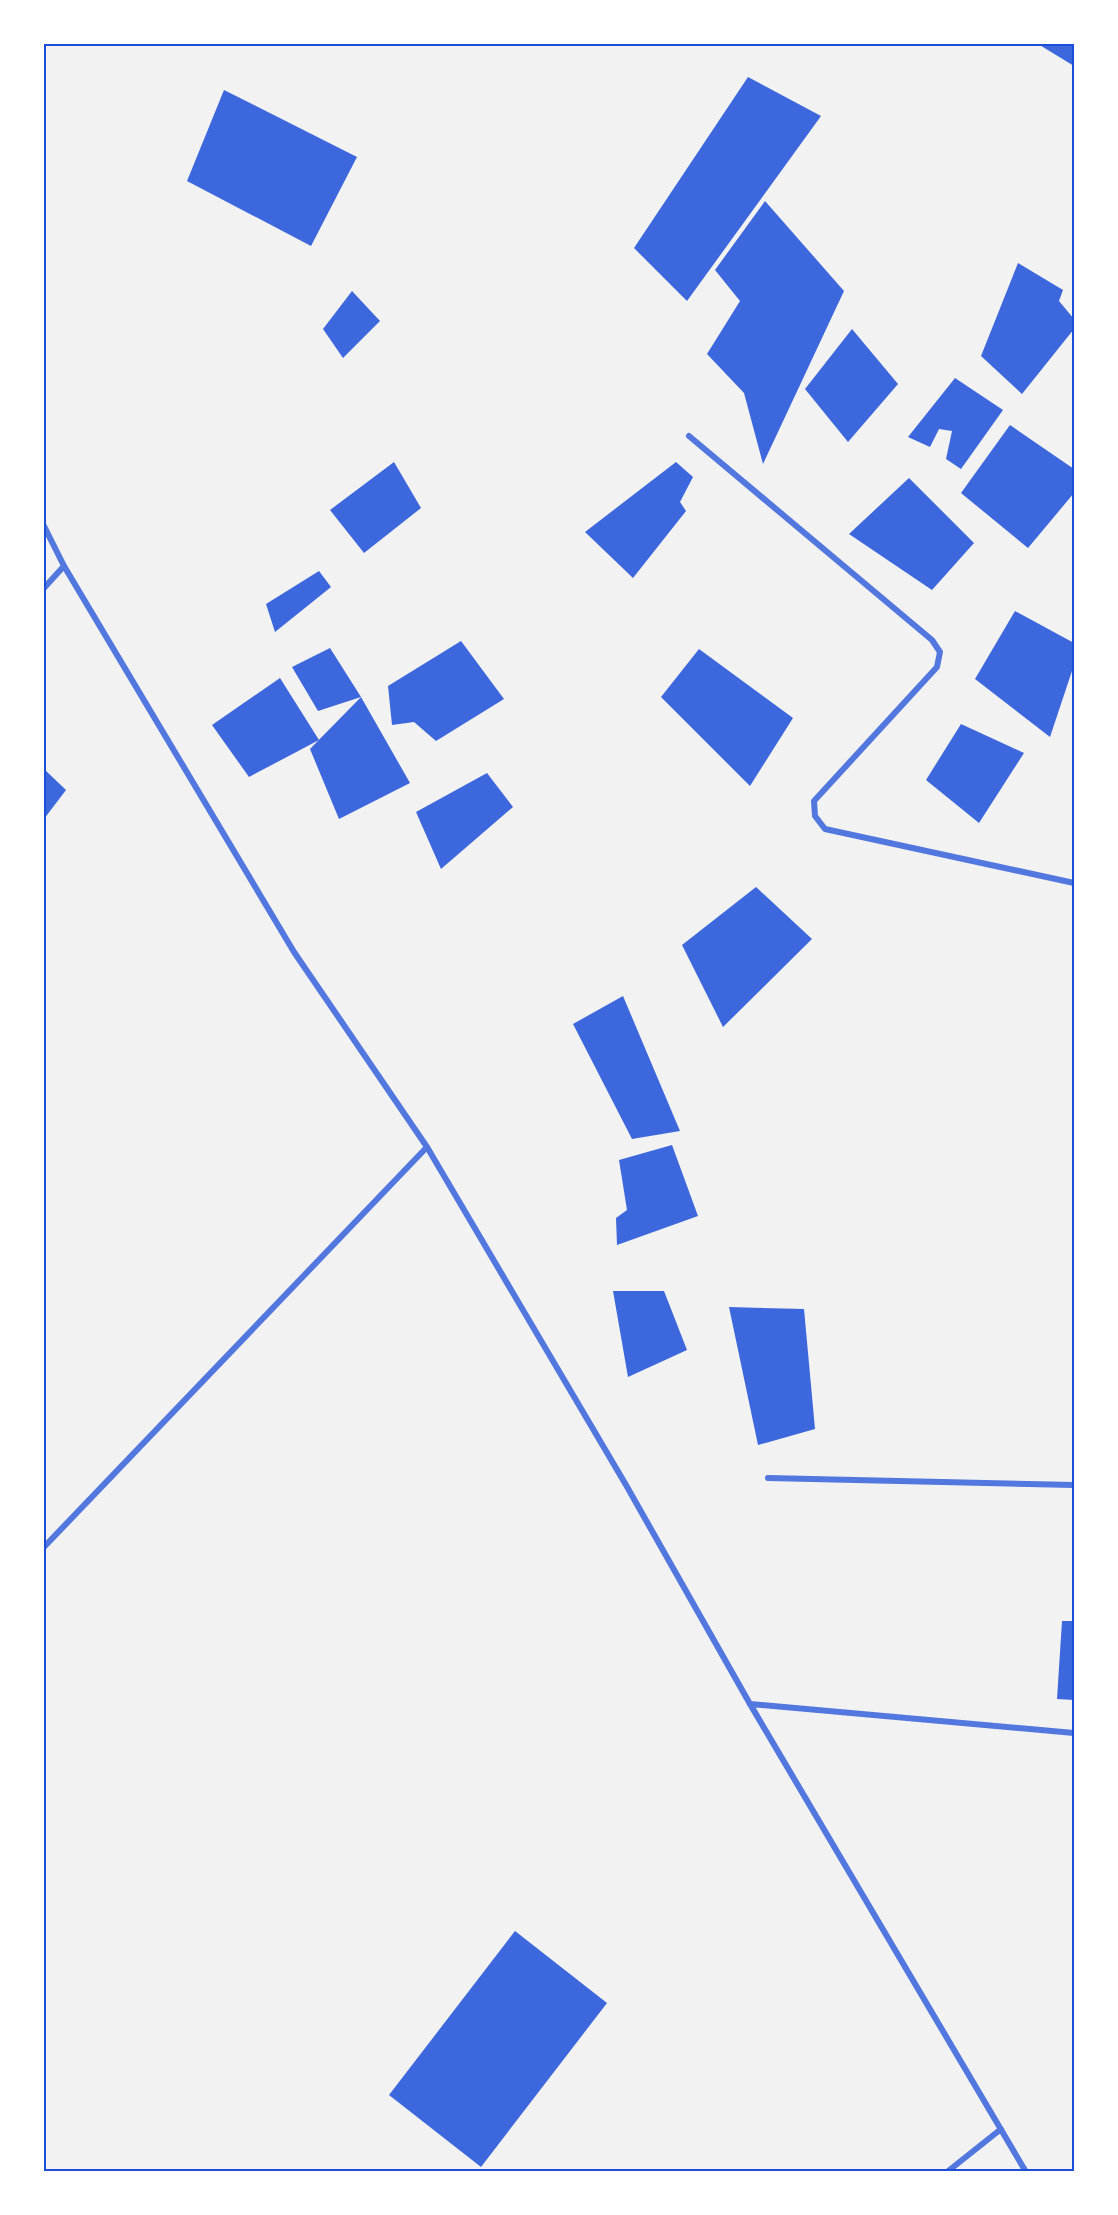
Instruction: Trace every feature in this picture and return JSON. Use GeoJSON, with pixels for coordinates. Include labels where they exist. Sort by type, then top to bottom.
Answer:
{"type":"FeatureCollection","features":[{"type":"Feature","properties":{"kind":"street"},"geometry":{"type":"LineString","coordinates":[[689,436],[932,640],[940,652],[937,667],[814,801],[815,816],[825,829],[1074,882]]}},
{"type":"Feature","properties":{"kind":"street"},"geometry":{"type":"LineString","coordinates":[[44,526],[64,566],[294,952],[427,1147],[620,1475],[750,1704],[1026,2172]]}},
{"type":"Feature","properties":{"kind":"street"},"geometry":{"type":"LineString","coordinates":[[44,588],[64,566]]}},
{"type":"Feature","properties":{"kind":"street"},"geometry":{"type":"LineString","coordinates":[[44,1547],[427,1147]]}},
{"type":"Feature","properties":{"kind":"street"},"geometry":{"type":"LineString","coordinates":[[768,1478],[1074,1485]]}},
{"type":"Feature","properties":{"kind":"street"},"geometry":{"type":"LineString","coordinates":[[750,1704],[1074,1733]]}},
{"type":"Feature","properties":{"kind":"street"},"geometry":{"type":"LineString","coordinates":[[947,2172],[1001,2129]]}},
{"type":"Feature","properties":{"kind":"building"},"geometry":{"type":"Polygon","coordinates":[[[1038,44],[1074,44],[1074,66],[1038,44]]]}},
{"type":"Feature","properties":{"kind":"building"},"geometry":{"type":"Polygon","coordinates":[[[748,77],[821,116],[687,301],[634,248],[748,77]]]}},
{"type":"Feature","properties":{"kind":"building"},"geometry":{"type":"Polygon","coordinates":[[[224,90],[357,157],[311,246],[187,181],[224,90]]]}},
{"type":"Feature","properties":{"kind":"building"},"geometry":{"type":"Polygon","coordinates":[[[765,201],[844,291],[763,464],[744,393],[707,354],[740,301],[715,270],[765,201]]]}},
{"type":"Feature","properties":{"kind":"building"},"geometry":{"type":"Polygon","coordinates":[[[1018,263],[1063,290],[1059,301],[1074,319],[1074,329],[1022,394],[981,356],[1018,263]]]}},
{"type":"Feature","properties":{"kind":"building"},"geometry":{"type":"Polygon","coordinates":[[[352,291],[380,321],[343,358],[323,329],[352,291]]]}},
{"type":"Feature","properties":{"kind":"building"},"geometry":{"type":"Polygon","coordinates":[[[852,329],[898,384],[848,442],[805,389],[852,329]]]}},
{"type":"Feature","properties":{"kind":"building"},"geometry":{"type":"Polygon","coordinates":[[[955,378],[1003,410],[961,469],[946,459],[952,431],[939,429],[930,447],[908,437],[955,378]]]}},
{"type":"Feature","properties":{"kind":"building"},"geometry":{"type":"Polygon","coordinates":[[[1010,425],[1074,469],[1074,493],[1028,548],[961,493],[1010,425]]]}},
{"type":"Feature","properties":{"kind":"building"},"geometry":{"type":"Polygon","coordinates":[[[394,462],[421,508],[364,553],[330,510],[394,462]]]}},
{"type":"Feature","properties":{"kind":"building"},"geometry":{"type":"Polygon","coordinates":[[[676,462],[693,477],[680,502],[686,511],[633,578],[585,532],[676,462]]]}},
{"type":"Feature","properties":{"kind":"building"},"geometry":{"type":"Polygon","coordinates":[[[909,478],[974,543],[932,590],[849,534],[909,478]]]}},
{"type":"Feature","properties":{"kind":"building"},"geometry":{"type":"Polygon","coordinates":[[[319,571],[331,587],[275,632],[266,604],[319,571]]]}},
{"type":"Feature","properties":{"kind":"building"},"geometry":{"type":"Polygon","coordinates":[[[1015,611],[1074,643],[1074,665],[1050,737],[975,679],[1015,611]]]}},
{"type":"Feature","properties":{"kind":"building"},"geometry":{"type":"Polygon","coordinates":[[[461,641],[504,699],[436,741],[414,722],[392,725],[388,686],[461,641]]]}},
{"type":"Feature","properties":{"kind":"building"},"geometry":{"type":"Polygon","coordinates":[[[330,648],[361,697],[318,711],[292,667],[330,648]]]}},
{"type":"Feature","properties":{"kind":"building"},"geometry":{"type":"Polygon","coordinates":[[[699,649],[793,718],[750,786],[661,697],[699,649]]]}},
{"type":"Feature","properties":{"kind":"building"},"geometry":{"type":"Polygon","coordinates":[[[280,678],[319,740],[249,777],[212,725],[280,678]]]}},
{"type":"Feature","properties":{"kind":"building"},"geometry":{"type":"Polygon","coordinates":[[[361,697],[410,783],[339,819],[310,749],[361,697]]]}},
{"type":"Feature","properties":{"kind":"building"},"geometry":{"type":"Polygon","coordinates":[[[961,724],[1024,753],[979,823],[926,780],[961,724]]]}},
{"type":"Feature","properties":{"kind":"building"},"geometry":{"type":"Polygon","coordinates":[[[44,769],[66,790],[44,819],[44,769]]]}},
{"type":"Feature","properties":{"kind":"building"},"geometry":{"type":"Polygon","coordinates":[[[487,773],[513,807],[441,869],[416,812],[487,773]]]}},
{"type":"Feature","properties":{"kind":"building"},"geometry":{"type":"Polygon","coordinates":[[[756,887],[812,939],[723,1027],[682,945],[756,887]]]}},
{"type":"Feature","properties":{"kind":"building"},"geometry":{"type":"Polygon","coordinates":[[[623,996],[680,1131],[632,1139],[573,1024],[623,996]]]}},
{"type":"Feature","properties":{"kind":"building"},"geometry":{"type":"Polygon","coordinates":[[[672,1145],[698,1216],[617,1245],[616,1218],[627,1210],[619,1160],[672,1145]]]}},
{"type":"Feature","properties":{"kind":"building"},"geometry":{"type":"Polygon","coordinates":[[[613,1291],[664,1291],[687,1350],[628,1377],[613,1291]]]}},
{"type":"Feature","properties":{"kind":"building"},"geometry":{"type":"Polygon","coordinates":[[[729,1307],[804,1309],[815,1429],[758,1445],[729,1307]]]}},
{"type":"Feature","properties":{"kind":"building"},"geometry":{"type":"Polygon","coordinates":[[[1062,1621],[1074,1621],[1074,1700],[1057,1699],[1062,1621]]]}},
{"type":"Feature","properties":{"kind":"building"},"geometry":{"type":"Polygon","coordinates":[[[515,1931],[607,2003],[481,2167],[389,2095],[515,1931]]]}}]}
